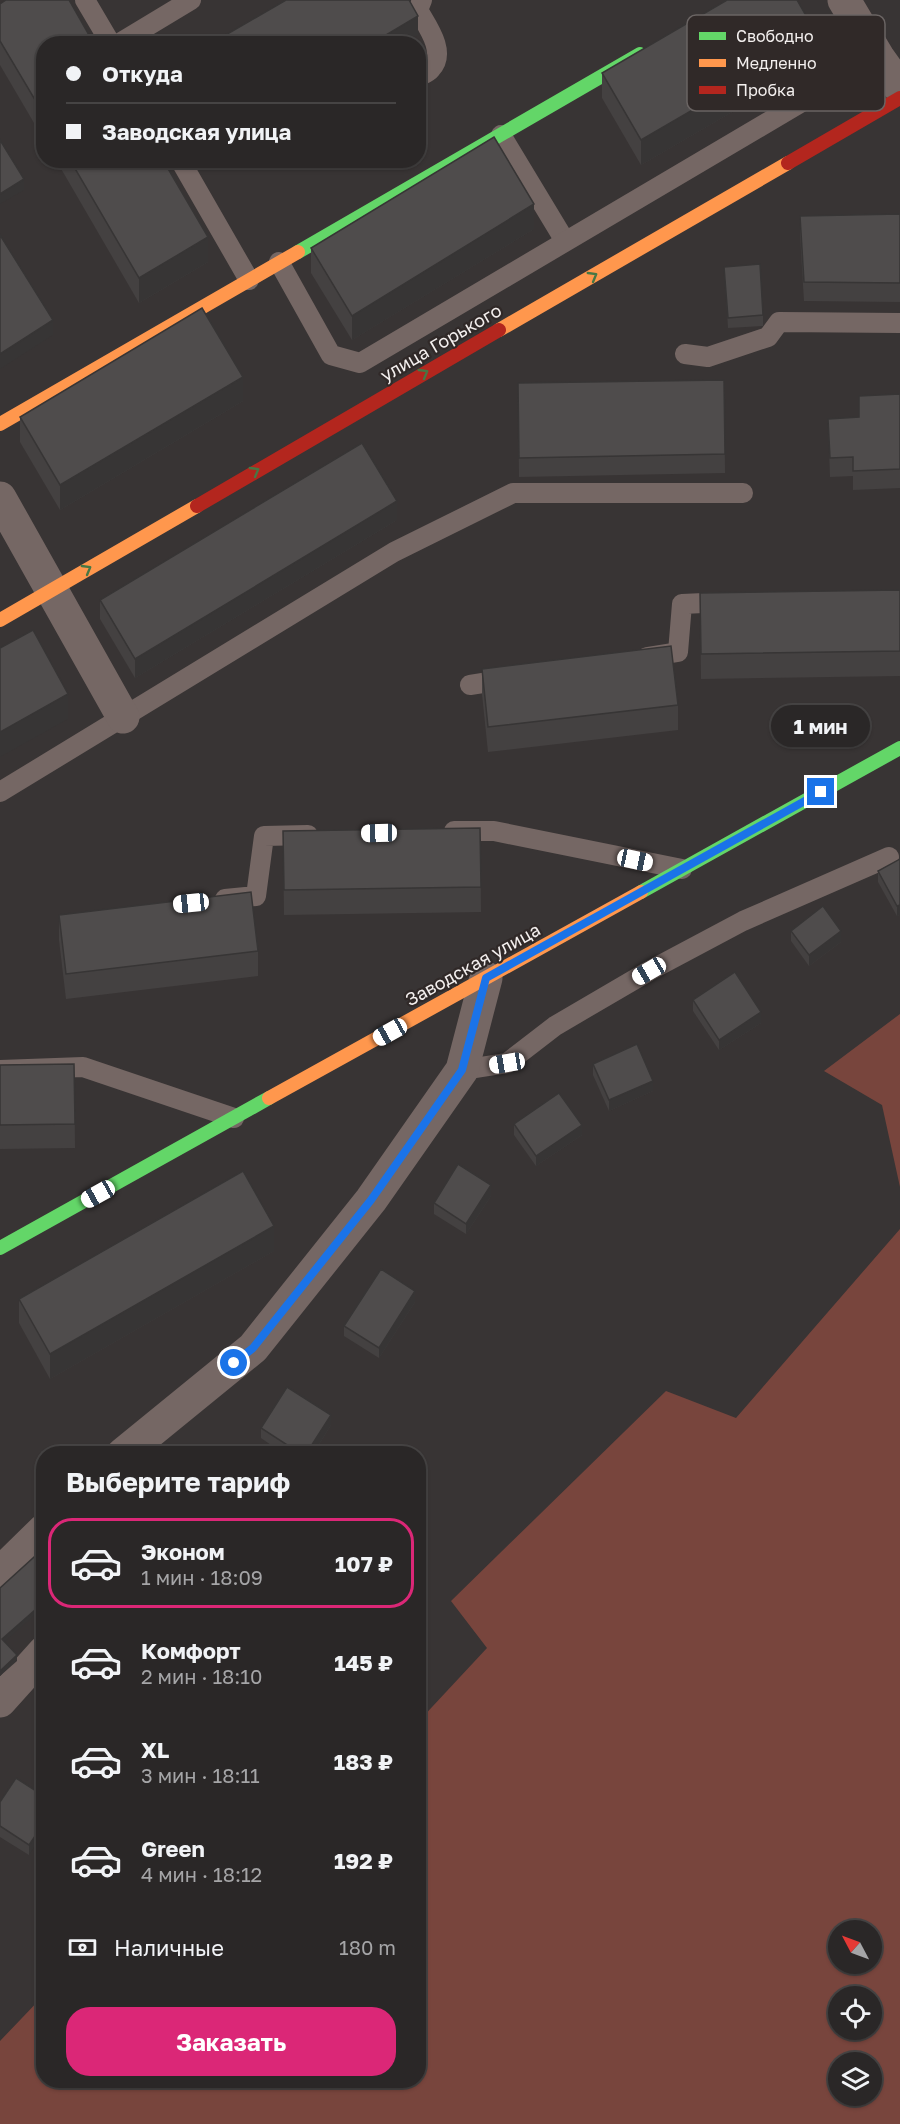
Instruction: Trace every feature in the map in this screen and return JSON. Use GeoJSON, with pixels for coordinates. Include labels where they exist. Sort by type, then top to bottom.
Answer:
{"type":"FeatureCollection","features":[{"type":"Feature","properties":{"kind":"street"},"geometry":{"type":"LineString","coordinates":[[844,0],[853,15]]}},
{"type":"Feature","properties":{"kind":"street"},"geometry":{"type":"LineString","coordinates":[[0,424],[652,47]]}},
{"type":"Feature","properties":{"kind":"street"},"geometry":{"type":"LineString","coordinates":[[885,67],[900,88]]}},
{"type":"Feature","properties":{"kind":"street","name":"улица Горького"},"geometry":{"type":"LineString","coordinates":[[885,107],[900,98]]}},
{"type":"Feature","properties":{"kind":"street","name":"улица Горького"},"geometry":{"type":"LineString","coordinates":[[0,620],[878,111]]}},
{"type":"Feature","properties":{"kind":"street"},"geometry":{"type":"LineString","coordinates":[[0,498],[123,717]]}},
{"type":"Feature","properties":{"kind":"street","name":"Заводская улица"},"geometry":{"type":"LineString","coordinates":[[0,1248],[900,748]]}},
{"type":"Feature","properties":{"kind":"street"},"geometry":{"type":"LineString","coordinates":[[133,1446],[253,1348],[371,1200],[462,1070],[486,978]]}},
{"type":"Feature","properties":{"kind":"street"},"geometry":{"type":"LineString","coordinates":[[0,1573],[36,1538]]}},
{"type":"Feature","properties":{"kind":"street"},"geometry":{"type":"LineString","coordinates":[[0,1701],[36,1661]]}},
{"type":"Feature","properties":{"kind":"lane"},"geometry":{"type":"LineString","coordinates":[[86,0],[106,36]]}},
{"type":"Feature","properties":{"kind":"lane"},"geometry":{"type":"LineString","coordinates":[[131,36],[191,0]]}},
{"type":"Feature","properties":{"kind":"lane"},"geometry":{"type":"LineString","coordinates":[[422,0],[418,10],[434,38],[437,54],[432,69],[426,72]]}},
{"type":"Feature","properties":{"kind":"lane"},"geometry":{"type":"LineString","coordinates":[[279,262],[331,356],[360,363],[786,111]]}},
{"type":"Feature","properties":{"kind":"lane"},"geometry":{"type":"LineString","coordinates":[[501,135],[565,241]]}},
{"type":"Feature","properties":{"kind":"lane"},"geometry":{"type":"LineString","coordinates":[[185,168],[249,280]]}},
{"type":"Feature","properties":{"kind":"lane"},"geometry":{"type":"LineString","coordinates":[[685,354],[708,357],[768,337],[779,322],[900,323]]}},
{"type":"Feature","properties":{"kind":"lane"},"geometry":{"type":"LineString","coordinates":[[0,792],[394,552],[513,493],[743,493]]}},
{"type":"Feature","properties":{"kind":"lane"},"geometry":{"type":"LineString","coordinates":[[632,659],[678,652],[682,604],[740,602]]}},
{"type":"Feature","properties":{"kind":"lane"},"geometry":{"type":"LineString","coordinates":[[470,685],[528,676]]}},
{"type":"Feature","properties":{"kind":"lane"},"geometry":{"type":"LineString","coordinates":[[436,832],[494,831],[682,869]]}},
{"type":"Feature","properties":{"kind":"lane"},"geometry":{"type":"LineString","coordinates":[[210,901],[256,896],[264,836],[321,834]]}},
{"type":"Feature","properties":{"kind":"lane"},"geometry":{"type":"LineString","coordinates":[[462,1070],[507,1063],[555,1026],[649,971],[743,921],[889,857]]}},
{"type":"Feature","properties":{"kind":"lane"},"geometry":{"type":"LineString","coordinates":[[0,1070],[83,1067],[234,1118]]}},
{"type":"Feature","properties":{"kind":"shaded area"},"geometry":{"type":"Polygon","coordinates":[[[900,1014],[900,1187],[882,1105],[824,1071],[900,1014]]]}},
{"type":"Feature","properties":{"kind":"shaded area"},"geometry":{"type":"Polygon","coordinates":[[[900,1229],[900,2124],[0,2124],[0,2041],[36,2003],[36,2088],[426,2088],[426,1713],[487,1648],[451,1601],[666,1391],[736,1418],[900,1229]]]}},
{"type":"Feature","properties":{"kind":"building"},"geometry":{"type":"Polygon","coordinates":[[[6,0],[69,0],[89,36],[36,36],[36,102],[0,41],[0,4],[6,0]]]}},
{"type":"Feature","properties":{"kind":"building"},"geometry":{"type":"Polygon","coordinates":[[[286,0],[409,0],[418,16],[384,36],[224,36],[286,0]]]}},
{"type":"Feature","properties":{"kind":"building"},"geometry":{"type":"Polygon","coordinates":[[[727,0],[797,0],[806,15],[701,15],[727,0]]]}},
{"type":"Feature","properties":{"kind":"building"},"geometry":{"type":"Polygon","coordinates":[[[687,23],[687,111],[691,111],[641,140],[602,73],[687,23]]]}},
{"type":"Feature","properties":{"kind":"building"},"geometry":{"type":"Polygon","coordinates":[[[494,137],[534,204],[352,316],[311,248],[494,137]]]}},
{"type":"Feature","properties":{"kind":"building"},"geometry":{"type":"Polygon","coordinates":[[[0,140],[24,179],[0,194],[0,140]]]}},
{"type":"Feature","properties":{"kind":"building"},"geometry":{"type":"Polygon","coordinates":[[[75,168],[168,168],[208,237],[139,278],[75,168]]]}},
{"type":"Feature","properties":{"kind":"building"},"geometry":{"type":"Polygon","coordinates":[[[900,214],[900,283],[804,282],[800,216],[900,214]]]}},
{"type":"Feature","properties":{"kind":"building"},"geometry":{"type":"Polygon","coordinates":[[[0,235],[53,320],[0,354],[0,235]]]}},
{"type":"Feature","properties":{"kind":"building"},"geometry":{"type":"Polygon","coordinates":[[[760,264],[763,315],[728,318],[724,267],[760,264]]]}},
{"type":"Feature","properties":{"kind":"building"},"geometry":{"type":"Polygon","coordinates":[[[202,308],[243,377],[60,485],[20,417],[202,308]]]}},
{"type":"Feature","properties":{"kind":"building"},"geometry":{"type":"Polygon","coordinates":[[[724,380],[725,454],[519,458],[518,383],[724,380]]]}},
{"type":"Feature","properties":{"kind":"building"},"geometry":{"type":"Polygon","coordinates":[[[900,394],[900,469],[853,471],[853,457],[830,458],[828,419],[859,417],[859,396],[900,394]]]}},
{"type":"Feature","properties":{"kind":"building"},"geometry":{"type":"Polygon","coordinates":[[[362,443],[397,501],[135,659],[100,600],[362,443]]]}},
{"type":"Feature","properties":{"kind":"building"},"geometry":{"type":"Polygon","coordinates":[[[900,590],[900,651],[701,654],[700,593],[900,590]]]}},
{"type":"Feature","properties":{"kind":"building"},"geometry":{"type":"Polygon","coordinates":[[[33,630],[68,694],[0,732],[0,648],[33,630]]]}},
{"type":"Feature","properties":{"kind":"building"},"geometry":{"type":"Polygon","coordinates":[[[671,646],[678,705],[488,727],[482,669],[671,646]]]}},
{"type":"Feature","properties":{"kind":"building"},"geometry":{"type":"Polygon","coordinates":[[[480,828],[481,887],[284,890],[283,831],[480,828]]]}},
{"type":"Feature","properties":{"kind":"building"},"geometry":{"type":"Polygon","coordinates":[[[900,859],[900,905],[897,906],[878,871],[900,859]]]}},
{"type":"Feature","properties":{"kind":"building"},"geometry":{"type":"Polygon","coordinates":[[[251,892],[258,951],[66,974],[59,915],[251,892]]]}},
{"type":"Feature","properties":{"kind":"building"},"geometry":{"type":"Polygon","coordinates":[[[823,906],[841,931],[809,955],[791,931],[823,906]]]}},
{"type":"Feature","properties":{"kind":"building"},"geometry":{"type":"Polygon","coordinates":[[[735,972],[761,1012],[719,1040],[693,1000],[735,972]]]}},
{"type":"Feature","properties":{"kind":"building"},"geometry":{"type":"Polygon","coordinates":[[[637,1044],[653,1081],[609,1100],[593,1064],[637,1044]]]}},
{"type":"Feature","properties":{"kind":"building"},"geometry":{"type":"Polygon","coordinates":[[[74,1064],[75,1124],[0,1125],[0,1065],[74,1064]]]}},
{"type":"Feature","properties":{"kind":"building"},"geometry":{"type":"Polygon","coordinates":[[[559,1093],[582,1125],[536,1156],[514,1124],[559,1093]]]}},
{"type":"Feature","properties":{"kind":"building"},"geometry":{"type":"Polygon","coordinates":[[[458,1164],[491,1185],[466,1224],[434,1203],[458,1164]]]}},
{"type":"Feature","properties":{"kind":"building"},"geometry":{"type":"Polygon","coordinates":[[[243,1171],[274,1226],[50,1354],[19,1299],[243,1171]]]}},
{"type":"Feature","properties":{"kind":"building"},"geometry":{"type":"Polygon","coordinates":[[[381,1269],[415,1291],[379,1348],[344,1326],[381,1269]]]}},
{"type":"Feature","properties":{"kind":"building"},"geometry":{"type":"Polygon","coordinates":[[[287,1387],[331,1415],[311,1446],[289,1446],[261,1428],[287,1387]]]}},
{"type":"Feature","properties":{"kind":"building"},"geometry":{"type":"Polygon","coordinates":[[[36,1555],[36,1609],[2,1639],[17,1655],[0,1671],[0,1588],[36,1555]]]}},
{"type":"Feature","properties":{"kind":"building"},"geometry":{"type":"Polygon","coordinates":[[[16,1778],[36,1791],[36,1835],[29,1845],[0,1826],[0,1802],[16,1778]]]}},
{"type":"Feature","properties":{"kind":"traffic: fast"},"geometry":{"type":"LineString","coordinates":[[298,252],[640,54]]}},
{"type":"Feature","properties":{"kind":"traffic: fast"},"geometry":{"type":"LineString","coordinates":[[641,892],[900,748]]}},
{"type":"Feature","properties":{"kind":"traffic: fast"},"geometry":{"type":"LineString","coordinates":[[0,1248],[269,1098]]}},
{"type":"Feature","properties":{"kind":"traffic: slow"},"geometry":{"type":"LineString","coordinates":[[499,330],[788,163]]}},
{"type":"Feature","properties":{"kind":"traffic: slow"},"geometry":{"type":"LineString","coordinates":[[0,424],[298,252]]}},
{"type":"Feature","properties":{"kind":"traffic: slow"},"geometry":{"type":"LineString","coordinates":[[0,620],[197,506]]}},
{"type":"Feature","properties":{"kind":"traffic: slow"},"geometry":{"type":"LineString","coordinates":[[269,1098],[641,892]]}},
{"type":"Feature","properties":{"kind":"traffic: jam"},"geometry":{"type":"LineString","coordinates":[[885,107],[900,98]]}},
{"type":"Feature","properties":{"kind":"traffic: jam"},"geometry":{"type":"LineString","coordinates":[[788,163],[878,111]]}},
{"type":"Feature","properties":{"kind":"traffic: jam"},"geometry":{"type":"LineString","coordinates":[[197,506],[499,330]]}},
{"type":"Feature","properties":{"kind":"route"},"geometry":{"type":"LineString","coordinates":[[234,1363],[253,1348],[371,1200],[462,1070],[486,978],[821,792]]}}]}
